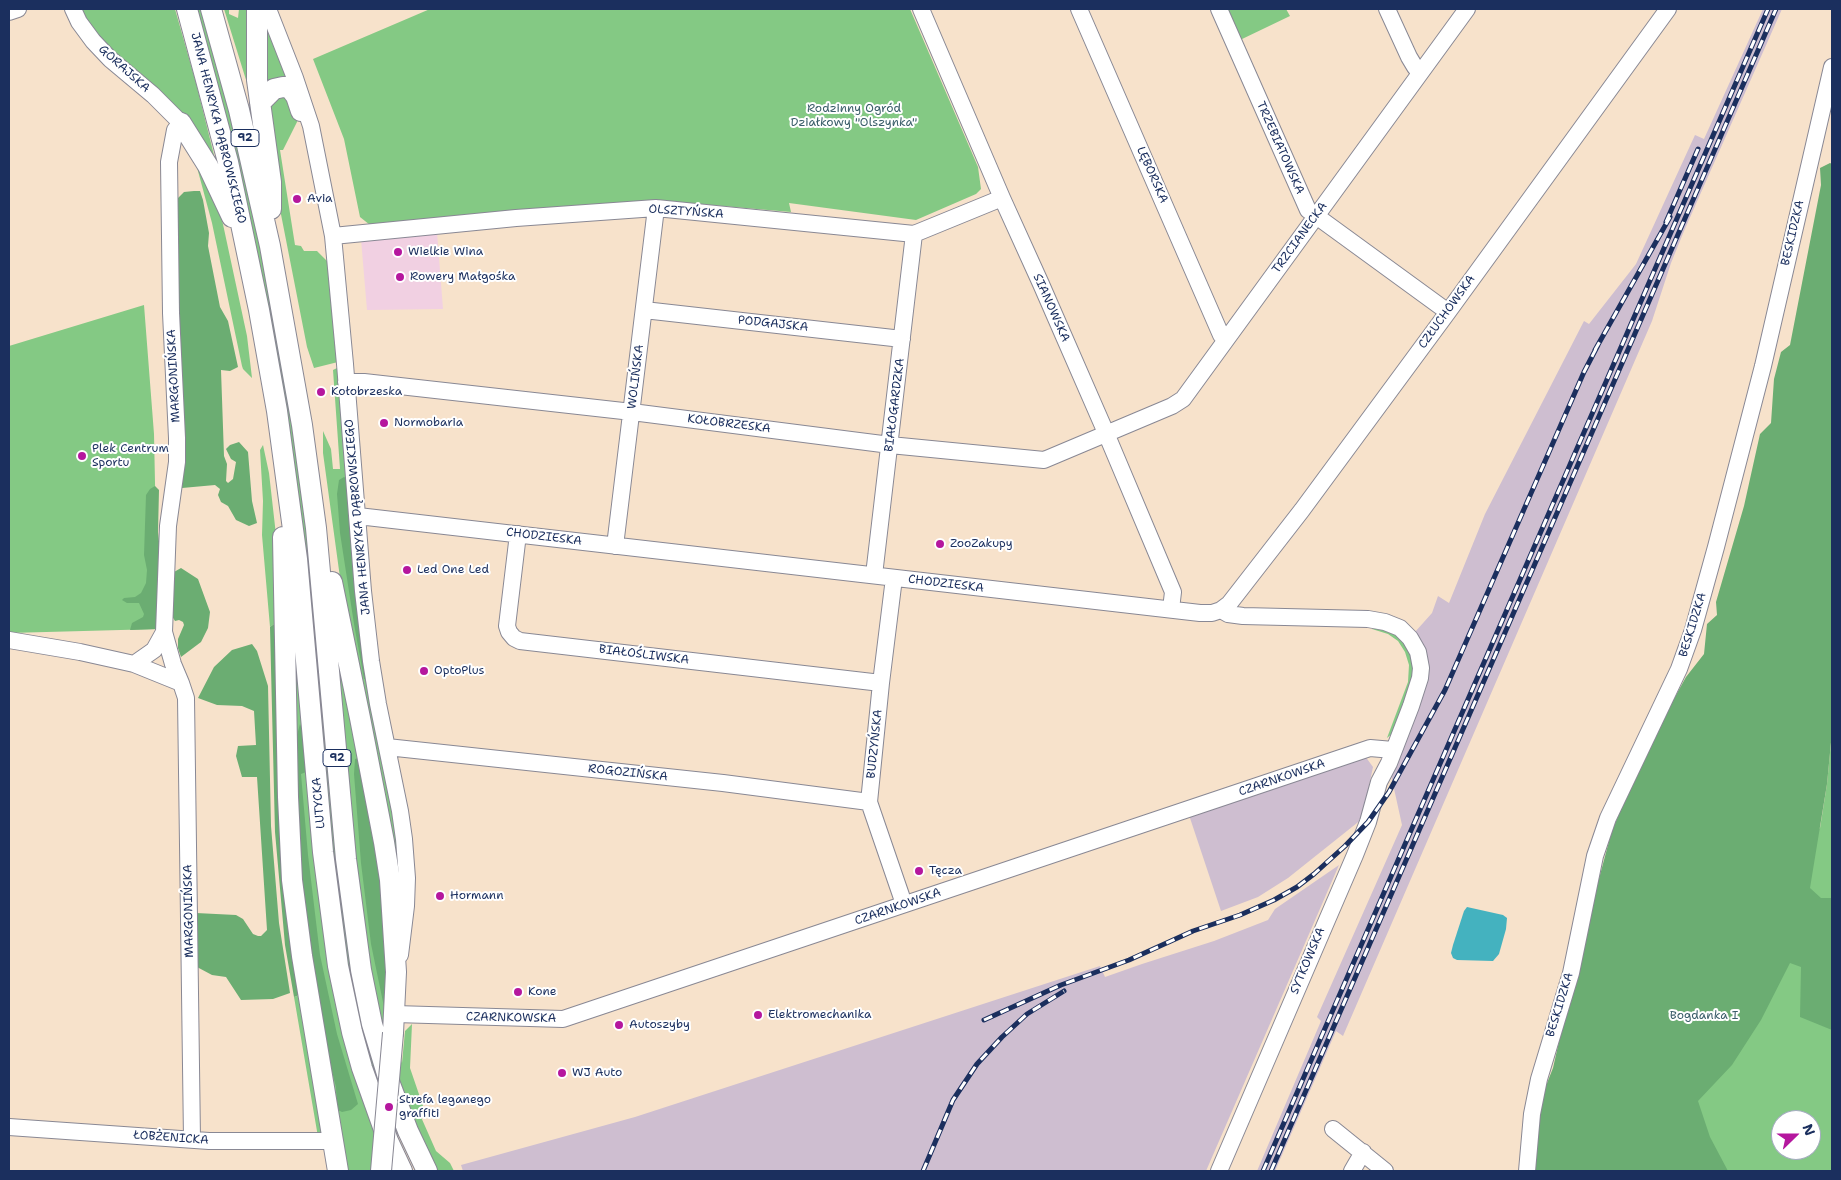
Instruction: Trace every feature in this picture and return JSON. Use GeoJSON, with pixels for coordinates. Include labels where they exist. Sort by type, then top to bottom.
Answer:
{"type":"FeatureCollection","features":[{"type":"Feature","properties":{"kind":"main road","name":"JANA HENRYKA DĄBROWSKIEGO"},"geometry":{"type":"LineString","coordinates":[[187,9],[216,114],[248,250],[280,424]]}},
{"type":"Feature","properties":{"kind":"main road","name":"JANA HENRYKA DĄBROWSKIEGO"},"geometry":{"type":"LineString","coordinates":[[211,9],[248,147],[270,246],[297,391],[316,528]]}},
{"type":"Feature","properties":{"kind":"main road"},"geometry":{"type":"LineString","coordinates":[[257,9],[257,80],[271,182],[270,246]]}},
{"type":"Feature","properties":{"kind":"main road"},"geometry":{"type":"LineString","coordinates":[[260,103],[274,89],[283,86],[289,87],[296,96],[301,111]]}},
{"type":"Feature","properties":{"kind":"main road"},"geometry":{"type":"LineString","coordinates":[[181,123],[208,166],[248,250]]}},
{"type":"Feature","properties":{"kind":"main road"},"geometry":{"type":"LineString","coordinates":[[280,424],[288,806],[292,871],[303,963],[338,1171]]}},
{"type":"Feature","properties":{"kind":"main road","name":"LUTYCKA"},"geometry":{"type":"LineString","coordinates":[[280,424],[298,568],[323,852],[335,950],[352,1032],[362,1068],[388,1141],[402,1171]]}},
{"type":"Feature","properties":{"kind":"main road"},"geometry":{"type":"LineString","coordinates":[[316,528],[335,593],[384,842],[392,900],[396,972],[394,1024],[381,1171]]}},
{"type":"Feature","properties":{"kind":"main road","name":"LUTYCKA"},"geometry":{"type":"LineString","coordinates":[[316,528],[347,868],[357,951],[382,1059],[399,1108],[427,1171]]}},
{"type":"Feature","properties":{"kind":"street"},"geometry":{"type":"LineString","coordinates":[[9,12],[18,9]]}},
{"type":"Feature","properties":{"kind":"street","name":"GORAJSKA"},"geometry":{"type":"LineString","coordinates":[[73,9],[79,22],[93,41],[110,59],[153,95],[181,123]]}},
{"type":"Feature","properties":{"kind":"street","name":"JANA HENRYKA DĄBROWSKIEGO"},"geometry":{"type":"LineString","coordinates":[[268,9],[295,78],[311,126],[333,236],[371,661],[401,816],[407,878],[406,919],[396,972]]}},
{"type":"Feature","properties":{"kind":"street","name":"SIANOWSKA"},"geometry":{"type":"LineString","coordinates":[[920,9],[1106,433],[1173,592],[1171,609]]}},
{"type":"Feature","properties":{"kind":"street","name":"LĘBORSKA"},"geometry":{"type":"LineString","coordinates":[[1079,9],[1221,335],[1226,340]]}},
{"type":"Feature","properties":{"kind":"street","name":"TRZEBIATOWSKA"},"geometry":{"type":"LineString","coordinates":[[1219,9],[1308,210],[1448,312]]}},
{"type":"Feature","properties":{"kind":"street"},"geometry":{"type":"LineString","coordinates":[[1387,9],[1409,57],[1415,67],[1421,72]]}},
{"type":"Feature","properties":{"kind":"street","name":"TRZCIANECKA"},"geometry":{"type":"LineString","coordinates":[[1106,433],[1172,406],[1183,399],[1467,9]]}},
{"type":"Feature","properties":{"kind":"street","name":"CZŁUCHOWSKA"},"geometry":{"type":"LineString","coordinates":[[1221,610],[1229,604],[1244,586],[1448,312],[1668,9]]}},
{"type":"Feature","properties":{"kind":"street","name":"BESKIDZKA"},"geometry":{"type":"LineString","coordinates":[[1527,1171],[1532,1114],[1539,1079],[1571,973],[1595,856],[1608,818],[1675,678],[1693,630],[1760,375],[1832,68]]}},
{"type":"Feature","properties":{"kind":"street","name":"MARGONIŃSKA"},"geometry":{"type":"LineString","coordinates":[[181,123],[175,130],[169,162],[171,314],[177,462],[168,526],[164,632],[173,664],[186,698],[192,1139]]}},
{"type":"Feature","properties":{"kind":"street","name":"OLSZTYŃSKA"},"geometry":{"type":"LineString","coordinates":[[333,236],[516,218],[656,208],[914,234],[1002,198]]}},
{"type":"Feature","properties":{"kind":"street","name":"WOLIŃSKA"},"geometry":{"type":"LineString","coordinates":[[615,546],[656,208]]}},
{"type":"Feature","properties":{"kind":"street","name":"BIAŁOGARDZKA"},"geometry":{"type":"LineString","coordinates":[[874,575],[914,234]]}},
{"type":"Feature","properties":{"kind":"street","name":"PODGAJSKA"},"geometry":{"type":"LineString","coordinates":[[644,310],[902,339]]}},
{"type":"Feature","properties":{"kind":"street","name":"KOŁOBRZESKA"},"geometry":{"type":"LineString","coordinates":[[346,382],[364,382],[632,412],[890,445],[1044,460],[1106,433]]}},
{"type":"Feature","properties":{"kind":"street","name":"CHODZIESKA"},"geometry":{"type":"LineString","coordinates":[[358,516],[1200,613],[1212,613],[1221,610],[1228,614],[1243,616],[1378,620],[1393,625],[1406,633],[1418,652],[1421,668],[1420,678],[1411,706],[1393,750]]}},
{"type":"Feature","properties":{"kind":"street","name":"BIAŁOŚLIWSKA"},"geometry":{"type":"LineString","coordinates":[[518,534],[507,626],[514,638],[520,641],[881,683]]}},
{"type":"Feature","properties":{"kind":"street","name":"BUDZYŃSKA"},"geometry":{"type":"LineString","coordinates":[[894,578],[869,802],[904,904]]}},
{"type":"Feature","properties":{"kind":"street"},"geometry":{"type":"LineString","coordinates":[[134,664],[154,650],[164,632]]}},
{"type":"Feature","properties":{"kind":"street"},"geometry":{"type":"LineString","coordinates":[[9,640],[80,652],[134,664],[181,683]]}},
{"type":"Feature","properties":{"kind":"street","name":"ROGOZIŃSKA"},"geometry":{"type":"LineString","coordinates":[[387,747],[723,783],[869,802]]}},
{"type":"Feature","properties":{"kind":"street","name":"CZARNKOWSKA"},"geometry":{"type":"LineString","coordinates":[[394,1024],[563,1019],[1370,748],[1393,750]]}},
{"type":"Feature","properties":{"kind":"street","name":"SYTKOWSKA"},"geometry":{"type":"LineString","coordinates":[[1219,1171],[1355,855],[1368,822],[1379,782],[1389,763],[1393,750]]}},
{"type":"Feature","properties":{"kind":"street","name":"ŁOBŻENICKA"},"geometry":{"type":"LineString","coordinates":[[9,1128],[192,1139],[334,1141]]}},
{"type":"Feature","properties":{"kind":"street"},"geometry":{"type":"LineString","coordinates":[[1333,1129],[1385,1171]]}},
{"type":"Feature","properties":{"kind":"street"},"geometry":{"type":"LineString","coordinates":[[1352,1171],[1362,1152]]}},
{"type":"Feature","properties":{"kind":"shaded area"},"geometry":{"type":"Polygon","coordinates":[[[1763,9],[1782,9],[1684,231],[1671,263],[1652,321],[1343,1036],[1336,1031],[1275,1171],[1257,1171],[1321,1021],[1317,1017],[1402,825],[1391,775],[1427,676],[1415,632],[1432,613],[1438,596],[1449,603],[1485,514],[1584,321],[1589,324],[1636,264],[1695,135],[1704,139],[1763,9]]]}},
{"type":"Feature","properties":{"kind":"shaded area"},"geometry":{"type":"Polygon","coordinates":[[[437,232],[443,309],[367,310],[361,239],[437,232]]]}},
{"type":"Feature","properties":{"kind":"shaded area"},"geometry":{"type":"Polygon","coordinates":[[[1365,756],[1373,767],[1362,819],[1288,878],[1258,897],[1221,911],[1189,815],[1365,756]]]}},
{"type":"Feature","properties":{"kind":"shaded area"},"geometry":{"type":"Polygon","coordinates":[[[1339,865],[1206,1171],[463,1171],[461,1165],[635,1117],[1100,966],[1105,977],[1214,941],[1268,920],[1275,909],[1339,865]]]}},
{"type":"Feature","properties":{"kind":"green space"},"geometry":{"type":"Polygon","coordinates":[[[80,9],[175,9],[219,175],[107,49],[80,9]]]}},
{"type":"Feature","properties":{"kind":"green space"},"geometry":{"type":"Polygon","coordinates":[[[194,9],[204,9],[222,73],[282,342],[383,1081],[374,1084],[344,966],[308,607],[194,9]]]}},
{"type":"Feature","properties":{"kind":"green space"},"geometry":{"type":"Polygon","coordinates":[[[224,9],[229,9],[229,14],[238,18],[239,9],[249,9],[251,96],[224,9]]]}},
{"type":"Feature","properties":{"kind":"green space"},"geometry":{"type":"Polygon","coordinates":[[[261,9],[288,77],[265,87],[261,9]]]}},
{"type":"Feature","properties":{"kind":"green space","name":"Rodzinny Ogród Działkowy \"Olszynka\""},"geometry":{"type":"Polygon","coordinates":[[[430,9],[910,9],[978,167],[981,189],[976,194],[916,220],[789,203],[791,212],[676,202],[370,225],[360,217],[344,139],[313,59],[430,9]]]}},
{"type":"Feature","properties":{"kind":"green space"},"geometry":{"type":"Polygon","coordinates":[[[1226,9],[1286,9],[1290,16],[1240,40],[1226,9]]]}},
{"type":"Feature","properties":{"kind":"green space"},"geometry":{"type":"Polygon","coordinates":[[[284,92],[298,120],[283,150],[280,150],[295,245],[301,246],[304,251],[317,251],[328,262],[338,362],[314,368],[307,347],[277,194],[268,100],[284,92]]]}},
{"type":"Feature","properties":{"kind":"green space"},"geometry":{"type":"Polygon","coordinates":[[[195,160],[218,201],[247,336],[252,378],[242,366],[212,223],[195,160]]]}},
{"type":"Feature","properties":{"kind":"green space"},"geometry":{"type":"Polygon","coordinates":[[[1830,163],[1832,164],[1832,732],[1827,784],[1810,888],[1821,898],[1832,898],[1832,1030],[1800,1017],[1801,967],[1790,963],[1761,1020],[1732,1065],[1698,1101],[1710,1137],[1728,1171],[1532,1171],[1536,1111],[1553,1068],[1579,953],[1611,834],[1640,760],[1686,677],[1704,654],[1707,624],[1717,615],[1716,602],[1744,506],[1760,434],[1771,423],[1774,379],[1781,352],[1790,345],[1821,185],[1820,168],[1830,163]]]}},
{"type":"Feature","properties":{"kind":"green space"},"geometry":{"type":"Polygon","coordinates":[[[200,191],[209,233],[208,246],[220,307],[228,321],[238,367],[230,371],[221,370],[224,456],[227,464],[226,481],[228,483],[233,479],[236,462],[231,459],[226,449],[230,445],[239,442],[248,452],[252,501],[257,523],[249,526],[236,520],[228,506],[221,502],[218,495],[220,489],[215,485],[182,488],[185,434],[180,353],[177,199],[184,192],[200,191]]]}},
{"type":"Feature","properties":{"kind":"green space","name":"Plek Centrum Sportu"},"geometry":{"type":"Polygon","coordinates":[[[144,305],[154,434],[158,629],[9,633],[9,346],[144,305]]]}},
{"type":"Feature","properties":{"kind":"green space"},"geometry":{"type":"Polygon","coordinates":[[[337,368],[394,802],[402,904],[341,585],[323,453],[323,431],[331,449],[333,469],[340,469],[333,370],[337,368]]]}},
{"type":"Feature","properties":{"kind":"green space"},"geometry":{"type":"Polygon","coordinates":[[[263,445],[269,473],[276,535],[279,625],[274,624],[270,627],[262,535],[263,501],[260,450],[263,445]]]}},
{"type":"Feature","properties":{"kind":"green space"},"geometry":{"type":"Polygon","coordinates":[[[344,477],[347,479],[367,679],[364,679],[340,533],[337,494],[339,480],[344,477]]]}},
{"type":"Feature","properties":{"kind":"green space"},"geometry":{"type":"Polygon","coordinates":[[[155,486],[159,490],[158,629],[130,630],[132,623],[143,617],[144,614],[139,603],[127,603],[122,600],[135,597],[141,593],[146,583],[147,570],[144,555],[146,495],[155,486]]]}},
{"type":"Feature","properties":{"kind":"green space"},"geometry":{"type":"Polygon","coordinates":[[[181,568],[198,579],[210,612],[208,628],[201,642],[181,657],[178,639],[184,625],[179,620],[175,621],[169,611],[174,572],[181,568]]]}},
{"type":"Feature","properties":{"kind":"green space"},"geometry":{"type":"Polygon","coordinates":[[[331,598],[377,837],[387,1010],[402,1063],[405,1031],[412,1024],[410,1068],[423,1106],[424,1111],[421,1117],[436,1151],[450,1163],[454,1171],[433,1171],[388,1054],[364,951],[331,598]]]}},
{"type":"Feature","properties":{"kind":"green space"},"geometry":{"type":"Polygon","coordinates":[[[276,624],[301,991],[294,997],[285,945],[275,832],[270,627],[276,624]]]}},
{"type":"Feature","properties":{"kind":"green space"},"geometry":{"type":"Polygon","coordinates":[[[1373,626],[1395,635],[1405,644],[1412,664],[1412,682],[1394,732],[1387,738],[1408,682],[1409,665],[1405,652],[1398,641],[1388,634],[1372,629],[1373,626]]]}},
{"type":"Feature","properties":{"kind":"green space"},"geometry":{"type":"Polygon","coordinates":[[[295,632],[319,877],[395,1171],[345,1171],[298,867],[295,632]]]}},
{"type":"Feature","properties":{"kind":"green space"},"geometry":{"type":"Polygon","coordinates":[[[252,644],[257,651],[268,686],[271,826],[279,923],[290,993],[273,999],[241,1000],[226,977],[212,975],[197,967],[196,913],[236,915],[243,919],[253,934],[258,936],[261,936],[267,930],[257,777],[242,777],[236,756],[238,746],[256,745],[254,711],[242,706],[217,705],[198,698],[214,667],[232,650],[252,644]]]}},
{"type":"Feature","properties":{"kind":"green space"},"geometry":{"type":"Polygon","coordinates":[[[300,724],[303,731],[306,772],[301,774],[308,855],[320,955],[337,1034],[358,1104],[351,1110],[342,1112],[338,1110],[337,1106],[336,1087],[328,1056],[298,867],[297,735],[300,724]]]}},
{"type":"Feature","properties":{"kind":"green space","name":"Bogdanka I"},"geometry":{"type":"Polygon","coordinates":[[[1832,732],[1832,1171],[1691,1171],[1566,1031],[1820,828],[1832,732]]]}},
{"type":"Feature","properties":{"kind":"green space"},"geometry":{"type":"Polygon","coordinates":[[[361,757],[383,875],[387,1006],[384,1007],[371,944],[361,863],[354,774],[355,759],[361,757]]]}},
{"type":"Feature","properties":{"kind":"green space"},"geometry":{"type":"Polygon","coordinates":[[[301,991],[324,1130],[318,1137],[294,997],[301,991]]]}},
{"type":"Feature","properties":{"kind":"water"},"geometry":{"type":"Polygon","coordinates":[[[1467,907],[1503,915],[1507,918],[1499,954],[1493,961],[1457,960],[1453,958],[1451,953],[1453,945],[1467,907]]]}},
{"type":"Feature","properties":{"kind":"railway"},"geometry":{"type":"LineString","coordinates":[[1263,1171],[1768,9]]}},
{"type":"Feature","properties":{"kind":"railway"},"geometry":{"type":"LineString","coordinates":[[1271,1171],[1776,9]]}},
{"type":"Feature","properties":{"kind":"railway"},"geometry":{"type":"LineString","coordinates":[[1666,222],[1698,149]]}},
{"type":"Feature","properties":{"kind":"railway"},"geometry":{"type":"LineString","coordinates":[[1595,350],[1670,217]]}},
{"type":"Feature","properties":{"kind":"railway"},"geometry":{"type":"LineString","coordinates":[[984,1020],[1061,985],[1129,960],[1193,931],[1240,915],[1274,900],[1297,887],[1314,874],[1368,822],[1389,792],[1445,690],[1584,372],[1598,345]]}},
{"type":"Feature","properties":{"kind":"railway"},"geometry":{"type":"LineString","coordinates":[[923,1171],[953,1100],[977,1064],[1027,1014],[1064,991]]}},
{"type":"Feature","properties":{"kind":"place","name":"Avia"},"geometry":{"type":"Point","coordinates":[297,199]}},
{"type":"Feature","properties":{"kind":"place","name":"Wielkie Wina"},"geometry":{"type":"Point","coordinates":[398,252]}},
{"type":"Feature","properties":{"kind":"place","name":"Rowery Małgośka"},"geometry":{"type":"Point","coordinates":[400,277]}},
{"type":"Feature","properties":{"kind":"place","name":"Kołobrzeska"},"geometry":{"type":"Point","coordinates":[321,392]}},
{"type":"Feature","properties":{"kind":"place","name":"Normobaria"},"geometry":{"type":"Point","coordinates":[384,423]}},
{"type":"Feature","properties":{"kind":"place","name":"Plek Centrum Sportu"},"geometry":{"type":"Point","coordinates":[82,456]}},
{"type":"Feature","properties":{"kind":"place","name":"ZooZakupy"},"geometry":{"type":"Point","coordinates":[940,544]}},
{"type":"Feature","properties":{"kind":"place","name":"Led One Led"},"geometry":{"type":"Point","coordinates":[407,570]}},
{"type":"Feature","properties":{"kind":"place","name":"OptoPlus"},"geometry":{"type":"Point","coordinates":[424,671]}},
{"type":"Feature","properties":{"kind":"place","name":"Tęcza"},"geometry":{"type":"Point","coordinates":[919,871]}},
{"type":"Feature","properties":{"kind":"place","name":"Hormann"},"geometry":{"type":"Point","coordinates":[440,896]}},
{"type":"Feature","properties":{"kind":"place","name":"Kone"},"geometry":{"type":"Point","coordinates":[518,992]}},
{"type":"Feature","properties":{"kind":"place","name":"Elektromechanika"},"geometry":{"type":"Point","coordinates":[758,1015]}},
{"type":"Feature","properties":{"kind":"place","name":"Autoszyby"},"geometry":{"type":"Point","coordinates":[619,1025]}},
{"type":"Feature","properties":{"kind":"place","name":"WJ Auto"},"geometry":{"type":"Point","coordinates":[562,1073]}},
{"type":"Feature","properties":{"kind":"place","name":"Strefa leganego graffiti"},"geometry":{"type":"Point","coordinates":[389,1107]}}]}
